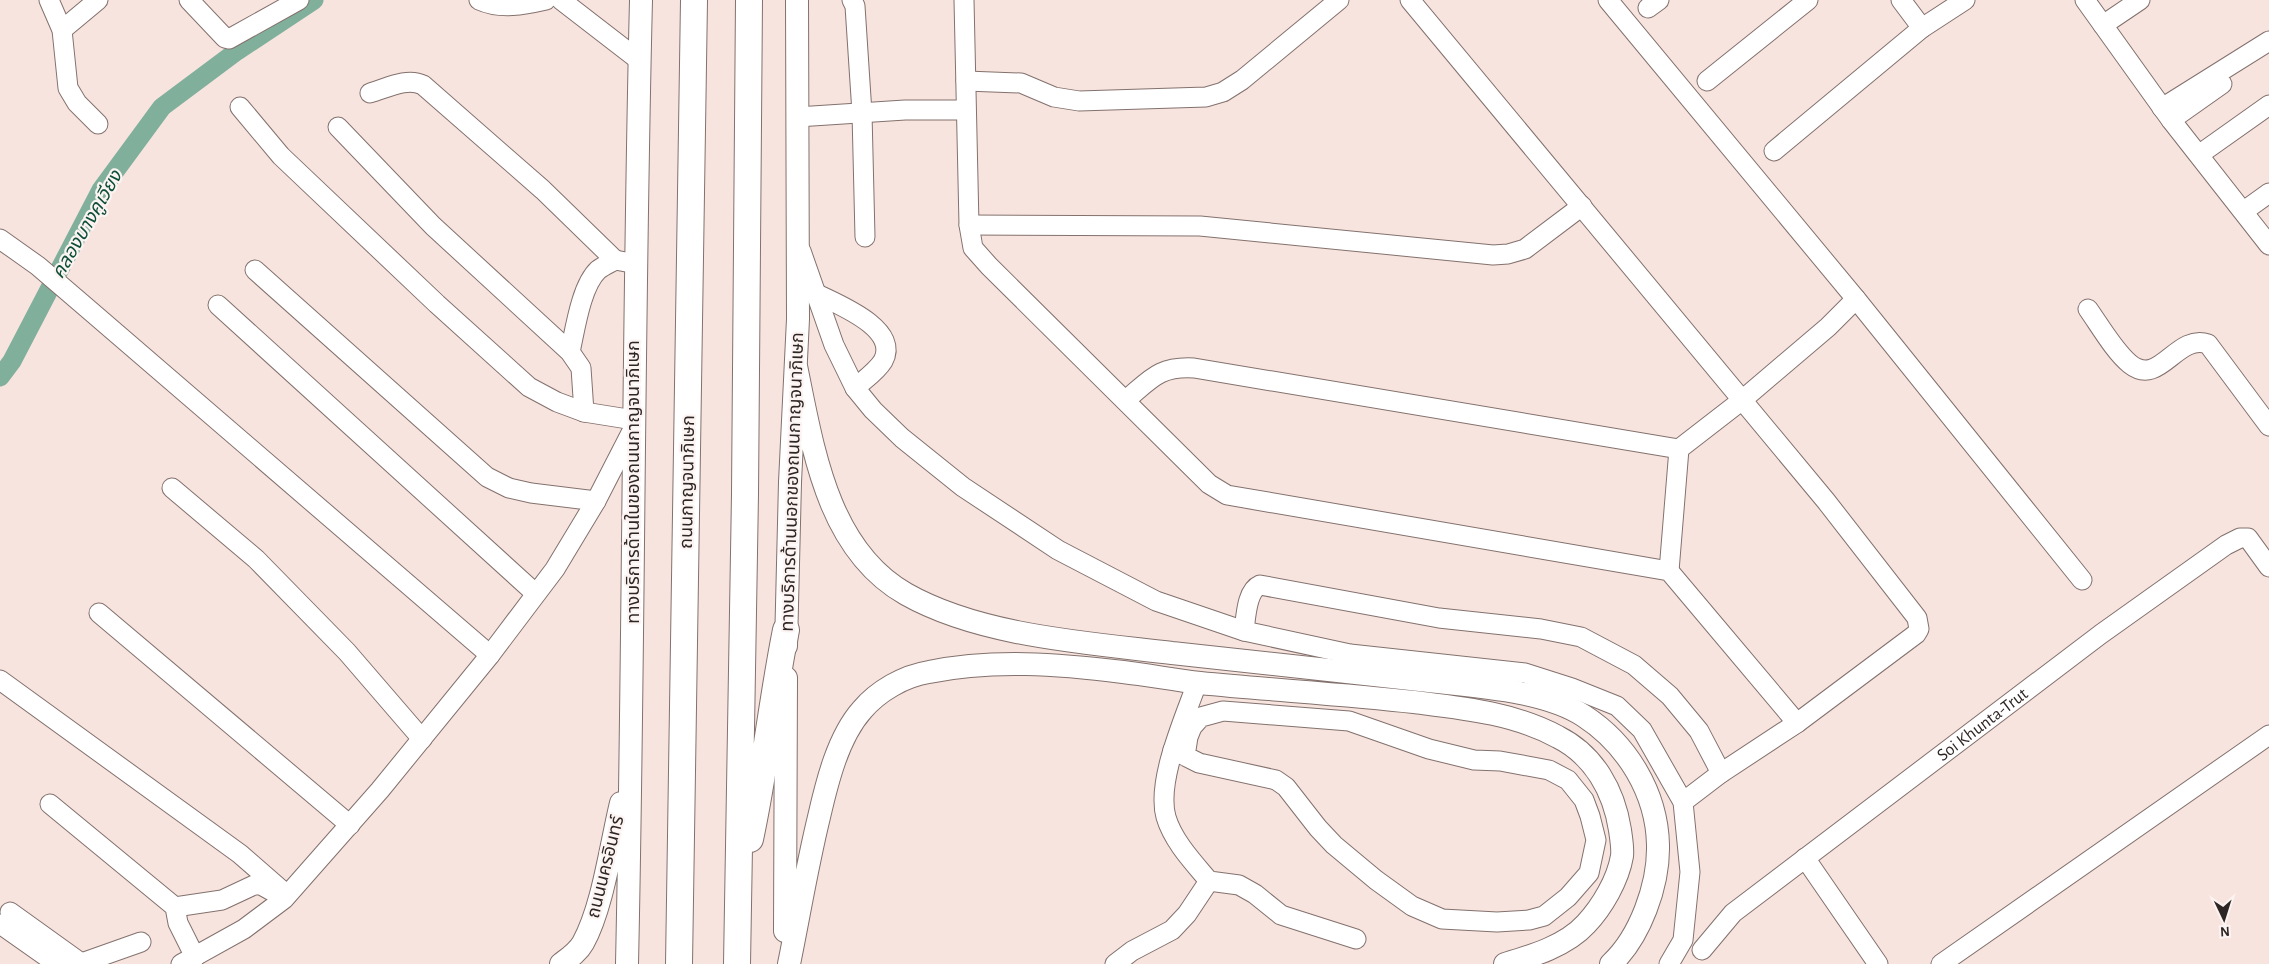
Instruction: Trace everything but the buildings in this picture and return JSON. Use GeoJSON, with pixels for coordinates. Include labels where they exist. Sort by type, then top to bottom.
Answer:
{"type":"FeatureCollection","features":[{"type":"Feature","properties":{"kind":"highway","name":"ถนนกาญจนาภิเษก"},"geometry":{"type":"LineString","coordinates":[[679,964],[694,0]]}},
{"type":"Feature","properties":{"kind":"highway"},"geometry":{"type":"LineString","coordinates":[[737,964],[745,494],[749,0]]}},
{"type":"Feature","properties":{"kind":"highway"},"geometry":{"type":"LineString","coordinates":[[738,882],[760,794],[772,706],[786,630]]}},
{"type":"Feature","properties":{"kind":"main road","name":"ทางบริการด้านในของถนนกาญจนาภิเษก"},"geometry":{"type":"LineString","coordinates":[[627,964],[634,425],[625,262],[640,61],[641,0]]}},
{"type":"Feature","properties":{"kind":"main road","name":"ทางบริการด้านนอกของถนนกาญจนาภิเษก"},"geometry":{"type":"LineString","coordinates":[[785,964],[786,630],[796,366],[798,243],[797,0]]}},
{"type":"Feature","properties":{"kind":"main road"},"geometry":{"type":"LineString","coordinates":[[796,366],[808,427],[828,492],[842,528],[859,554],[875,572],[904,593],[930,606],[977,622],[1045,636],[1131,648],[1491,688],[1552,701],[1582,715],[1627,755],[1644,785],[1652,806],[1658,832],[1659,856],[1656,879],[1629,942],[1610,964]]}},
{"type":"Feature","properties":{"kind":"main road"},"geometry":{"type":"LineString","coordinates":[[789,964],[827,783],[841,744],[862,710],[890,686],[926,672],[973,666],[1040,664],[1125,672],[1197,683],[1357,696],[1466,708],[1529,724],[1578,748],[1596,768],[1607,786],[1616,810],[1622,854],[1617,874],[1608,892],[1585,926],[1566,940],[1532,956],[1505,964]]}},
{"type":"Feature","properties":{"kind":"main road","name":"ถนนนครอินทร์"},"geometry":{"type":"LineString","coordinates":[[561,964],[582,945],[590,927],[631,760]]}},
{"type":"Feature","properties":{"kind":"street"},"geometry":{"type":"LineString","coordinates":[[49,0],[62,30],[68,88],[76,103],[98,124]]}},
{"type":"Feature","properties":{"kind":"street"},"geometry":{"type":"LineString","coordinates":[[62,30],[98,0]]}},
{"type":"Feature","properties":{"kind":"street"},"geometry":{"type":"LineString","coordinates":[[189,0],[225,38],[229,39],[299,0]]}},
{"type":"Feature","properties":{"kind":"street"},"geometry":{"type":"LineString","coordinates":[[479,0],[492,5],[510,6],[546,0]]}},
{"type":"Feature","properties":{"kind":"street"},"geometry":{"type":"LineString","coordinates":[[561,0],[640,61]]}},
{"type":"Feature","properties":{"kind":"street"},"geometry":{"type":"LineString","coordinates":[[852,0],[855,6],[862,113],[865,237]]}},
{"type":"Feature","properties":{"kind":"street"},"geometry":{"type":"LineString","coordinates":[[964,0],[969,225],[973,248],[1209,484],[1227,496],[1668,571],[1797,723]]}},
{"type":"Feature","properties":{"kind":"street"},"geometry":{"type":"LineString","coordinates":[[966,81],[1021,83],[1054,97],[1079,101],[1206,97],[1223,92],[1242,80],[1338,0]]}},
{"type":"Feature","properties":{"kind":"street"},"geometry":{"type":"LineString","coordinates":[[1410,0],[1826,501],[1911,609],[1918,622],[1919,629],[1916,634],[1797,723],[1721,772],[1683,802]]}},
{"type":"Feature","properties":{"kind":"street"},"geometry":{"type":"LineString","coordinates":[[1608,0],[1856,300],[2082,580]]}},
{"type":"Feature","properties":{"kind":"street"},"geometry":{"type":"LineString","coordinates":[[1707,81],[1808,0]]}},
{"type":"Feature","properties":{"kind":"street"},"geometry":{"type":"LineString","coordinates":[[1901,0],[1922,28]]}},
{"type":"Feature","properties":{"kind":"street"},"geometry":{"type":"LineString","coordinates":[[1774,151],[1922,28],[1965,0]]}},
{"type":"Feature","properties":{"kind":"street"},"geometry":{"type":"LineString","coordinates":[[2085,0],[2166,114],[2200,154],[2269,245]]}},
{"type":"Feature","properties":{"kind":"street"},"geometry":{"type":"LineString","coordinates":[[2103,25],[2140,0]]}},
{"type":"Feature","properties":{"kind":"street"},"geometry":{"type":"LineString","coordinates":[[2166,114],[2269,41]]}},
{"type":"Feature","properties":{"kind":"street"},"geometry":{"type":"LineString","coordinates":[[2166,114],[2269,53]]}},
{"type":"Feature","properties":{"kind":"street"},"geometry":{"type":"LineString","coordinates":[[370,93],[408,82],[415,81],[423,85],[625,262]]}},
{"type":"Feature","properties":{"kind":"street"},"geometry":{"type":"LineString","coordinates":[[2200,154],[2269,106]]}},
{"type":"Feature","properties":{"kind":"street"},"geometry":{"type":"LineString","coordinates":[[50,804],[175,907],[188,961],[244,929],[286,897],[350,825],[490,656],[535,593],[555,569],[596,501],[634,425],[584,412],[557,402],[530,387],[437,304],[281,156],[240,107]]}},
{"type":"Feature","properties":{"kind":"street"},"geometry":{"type":"LineString","coordinates":[[797,116],[965,110]]}},
{"type":"Feature","properties":{"kind":"street"},"geometry":{"type":"LineString","coordinates":[[338,127],[433,226],[570,352],[581,368],[584,412]]}},
{"type":"Feature","properties":{"kind":"street"},"geometry":{"type":"LineString","coordinates":[[2244,211],[2269,193]]}},
{"type":"Feature","properties":{"kind":"street"},"geometry":{"type":"LineString","coordinates":[[969,225],[1200,226],[1492,255],[1508,254],[1525,249],[1582,206]]}},
{"type":"Feature","properties":{"kind":"street"},"geometry":{"type":"LineString","coordinates":[[0,239],[38,266],[490,656]]}},
{"type":"Feature","properties":{"kind":"street"},"geometry":{"type":"LineString","coordinates":[[798,243],[834,345],[855,388],[873,410],[902,438],[963,488],[1058,550],[1156,601],[1244,631],[1350,654],[1525,673],[1572,688],[1617,706],[1642,730],[1683,802],[1690,872],[1683,940],[1669,964]]}},
{"type":"Feature","properties":{"kind":"street"},"geometry":{"type":"LineString","coordinates":[[570,352],[585,294],[592,278],[599,270],[625,262]]}},
{"type":"Feature","properties":{"kind":"street"},"geometry":{"type":"LineString","coordinates":[[255,270],[487,476],[508,488],[531,493],[596,501]]}},
{"type":"Feature","properties":{"kind":"street"},"geometry":{"type":"LineString","coordinates":[[817,294],[862,318],[882,337],[886,354],[882,363],[855,388]]}},
{"type":"Feature","properties":{"kind":"street"},"geometry":{"type":"LineString","coordinates":[[1126,400],[1160,372],[1170,368],[1194,368],[1679,449],[1742,401],[1828,327],[1856,300]]}},
{"type":"Feature","properties":{"kind":"street"},"geometry":{"type":"LineString","coordinates":[[218,305],[535,593]]}},
{"type":"Feature","properties":{"kind":"street"},"geometry":{"type":"LineString","coordinates":[[2088,310],[2122,356],[2131,365],[2140,369],[2148,370],[2157,367],[2182,347],[2193,342],[2208,344],[2269,426]]}},
{"type":"Feature","properties":{"kind":"street"},"geometry":{"type":"LineString","coordinates":[[1668,571],[1679,449]]}},
{"type":"Feature","properties":{"kind":"street"},"geometry":{"type":"LineString","coordinates":[[172,488],[256,558],[347,652],[422,739]]}},
{"type":"Feature","properties":{"kind":"street","name":"Soi Khunta-Trut"},"geometry":{"type":"LineString","coordinates":[[1707,957],[1733,913],[2101,634],[2226,545],[2240,538],[2248,538],[2269,567]]}},
{"type":"Feature","properties":{"kind":"street"},"geometry":{"type":"LineString","coordinates":[[1244,631],[1251,594],[1255,587],[1260,586],[1439,618],[1541,629],[1582,637],[1634,665],[1670,696],[1699,731],[1721,772]]}},
{"type":"Feature","properties":{"kind":"street"},"geometry":{"type":"LineString","coordinates":[[99,613],[350,825]]}},
{"type":"Feature","properties":{"kind":"street"},"geometry":{"type":"LineString","coordinates":[[0,680],[240,854],[286,897]]}},
{"type":"Feature","properties":{"kind":"street"},"geometry":{"type":"LineString","coordinates":[[1197,683],[1179,753],[1164,794],[1166,816],[1176,838],[1209,880],[1239,885],[1255,894],[1281,915],[1356,939]]}},
{"type":"Feature","properties":{"kind":"street"},"geometry":{"type":"LineString","coordinates":[[1223,711],[1349,721],[1438,751],[1474,760],[1549,770],[1568,780],[1584,800],[1596,840],[1589,873],[1568,897],[1544,916],[1529,920],[1497,922],[1442,919],[1412,906],[1376,880],[1334,845],[1286,787],[1276,780],[1207,765],[1179,753],[1192,727],[1201,718],[1223,711]]}},
{"type":"Feature","properties":{"kind":"street"},"geometry":{"type":"LineString","coordinates":[[1941,964],[2269,735]]}},
{"type":"Feature","properties":{"kind":"street"},"geometry":{"type":"LineString","coordinates":[[1805,858],[1878,964]]}},
{"type":"Feature","properties":{"kind":"street"},"geometry":{"type":"LineString","coordinates":[[1116,964],[1132,951],[1172,930],[1187,914],[1209,880]]}},
{"type":"Feature","properties":{"kind":"street"},"geometry":{"type":"LineString","coordinates":[[175,907],[222,900],[254,884],[261,885],[286,897]]}},
{"type":"Feature","properties":{"kind":"street"},"geometry":{"type":"LineString","coordinates":[[5,918],[80,964],[142,942]]}},
{"type":"Feature","properties":{"kind":"street"},"geometry":{"type":"LineString","coordinates":[[5,918],[57,964]]}},
{"type":"Feature","properties":{"kind":"street"},"geometry":{"type":"LineString","coordinates":[[1683,940],[1707,957]]}},
{"type":"Feature","properties":{"kind":"waterway","name":"คลองบางคูเวียง"},"geometry":{"type":"LineString","coordinates":[[0,377],[12,361],[101,190],[162,107],[237,51],[314,0]]}}]}
